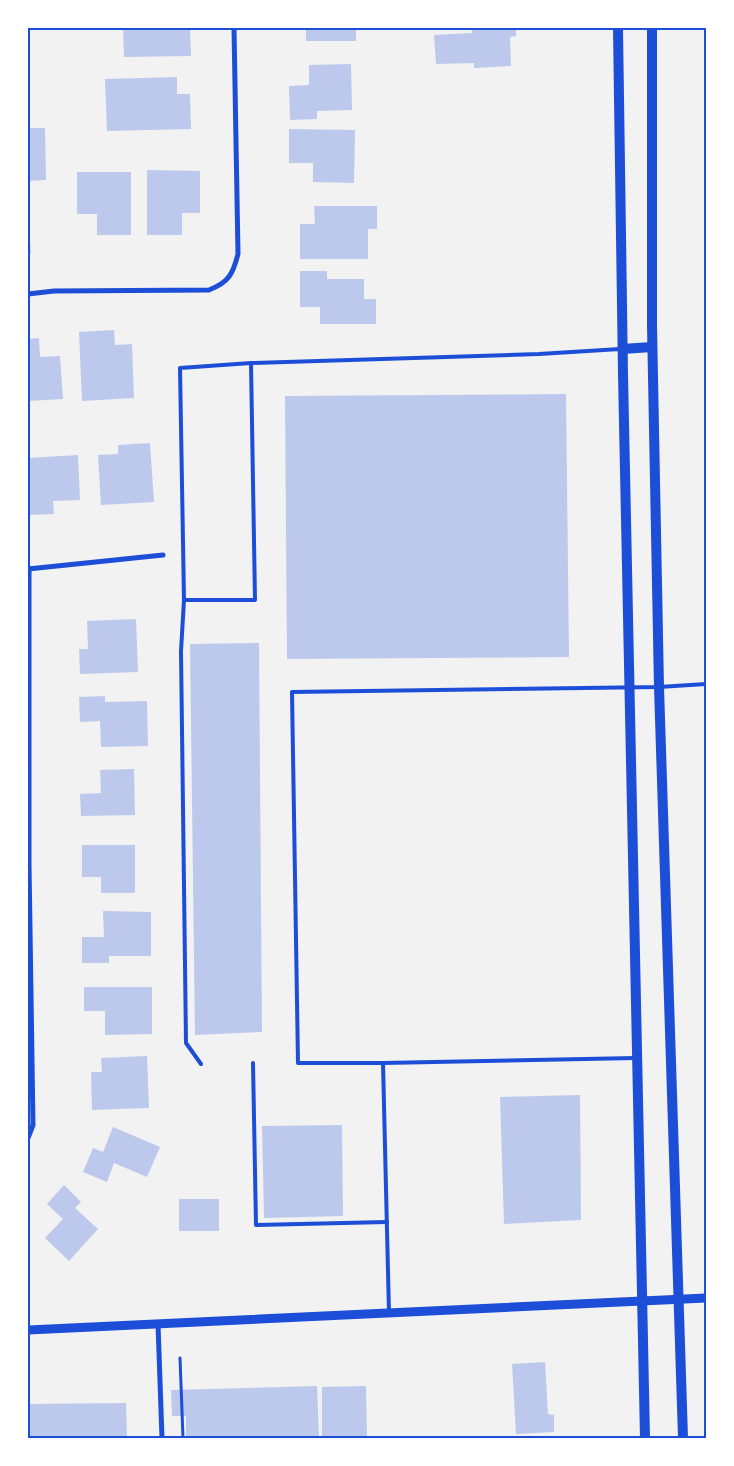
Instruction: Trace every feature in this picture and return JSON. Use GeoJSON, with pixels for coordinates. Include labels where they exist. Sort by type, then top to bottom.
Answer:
{"type":"FeatureCollection","features":[{"type":"Feature","properties":{"kind":"main road"},"geometry":{"type":"LineString","coordinates":[[618,28],[622,349],[645,1438]]}},
{"type":"Feature","properties":{"kind":"main road"},"geometry":{"type":"LineString","coordinates":[[652,28],[652,347],[659,687],[683,1438]]}},
{"type":"Feature","properties":{"kind":"main road"},"geometry":{"type":"LineString","coordinates":[[622,349],[652,347]]}},
{"type":"Feature","properties":{"kind":"street"},"geometry":{"type":"LineString","coordinates":[[28,294],[54,291],[209,290],[221,285],[233,273],[238,254],[234,28]]}},
{"type":"Feature","properties":{"kind":"street"},"geometry":{"type":"LineString","coordinates":[[28,1138],[33,1125],[28,864],[28,568],[163,555]]}},
{"type":"Feature","properties":{"kind":"street"},"geometry":{"type":"LineString","coordinates":[[28,1330],[706,1298]]}},
{"type":"Feature","properties":{"kind":"street"},"geometry":{"type":"LineString","coordinates":[[158,1323],[162,1438]]}},
{"type":"Feature","properties":{"kind":"lane"},"geometry":{"type":"LineString","coordinates":[[200,1064],[186,1043],[181,651],[184,600],[180,368],[251,363],[539,354],[622,349]]}},
{"type":"Feature","properties":{"kind":"lane"},"geometry":{"type":"LineString","coordinates":[[184,600],[255,600],[251,363]]}},
{"type":"Feature","properties":{"kind":"lane"},"geometry":{"type":"LineString","coordinates":[[637,1058],[298,1064],[292,692],[659,687],[706,684]]}},
{"type":"Feature","properties":{"kind":"lane"},"geometry":{"type":"LineString","coordinates":[[253,1063],[256,1225],[387,1222]]}},
{"type":"Feature","properties":{"kind":"lane"},"geometry":{"type":"LineString","coordinates":[[383,1063],[389,1313]]}},
{"type":"Feature","properties":{"kind":"path"},"geometry":{"type":"LineString","coordinates":[[180,1358],[183,1438]]}},
{"type":"Feature","properties":{"kind":"building"},"geometry":{"type":"Polygon","coordinates":[[[123,28],[190,28],[191,56],[124,57],[123,28]]]}},
{"type":"Feature","properties":{"kind":"building"},"geometry":{"type":"Polygon","coordinates":[[[306,28],[356,28],[356,41],[306,41],[306,28]]]}},
{"type":"Feature","properties":{"kind":"building"},"geometry":{"type":"Polygon","coordinates":[[[472,28],[516,28],[516,36],[510,37],[511,66],[474,68],[474,63],[436,64],[434,35],[472,33],[472,28]]]}},
{"type":"Feature","properties":{"kind":"building"},"geometry":{"type":"Polygon","coordinates":[[[351,64],[352,110],[317,111],[317,119],[290,120],[289,86],[309,85],[309,65],[351,64]]]}},
{"type":"Feature","properties":{"kind":"building"},"geometry":{"type":"Polygon","coordinates":[[[177,77],[177,94],[190,94],[191,129],[107,131],[105,79],[177,77]]]}},
{"type":"Feature","properties":{"kind":"building"},"geometry":{"type":"Polygon","coordinates":[[[28,128],[45,128],[46,180],[28,181],[28,128]]]}},
{"type":"Feature","properties":{"kind":"building"},"geometry":{"type":"Polygon","coordinates":[[[289,129],[355,130],[354,183],[313,182],[313,163],[289,163],[289,129]]]}},
{"type":"Feature","properties":{"kind":"building"},"geometry":{"type":"Polygon","coordinates":[[[147,170],[200,171],[200,213],[182,213],[182,235],[147,235],[147,170]]]}},
{"type":"Feature","properties":{"kind":"building"},"geometry":{"type":"Polygon","coordinates":[[[77,172],[131,172],[131,235],[97,235],[97,214],[77,214],[77,172]]]}},
{"type":"Feature","properties":{"kind":"building"},"geometry":{"type":"Polygon","coordinates":[[[314,206],[377,206],[377,229],[368,229],[368,259],[300,259],[300,224],[315,224],[314,206]]]}},
{"type":"Feature","properties":{"kind":"building"},"geometry":{"type":"Polygon","coordinates":[[[28,218],[31,254],[28,254],[28,218]]]}},
{"type":"Feature","properties":{"kind":"building"},"geometry":{"type":"Polygon","coordinates":[[[300,271],[327,271],[327,279],[364,279],[364,299],[376,299],[376,324],[320,324],[320,307],[300,307],[300,271]]]}},
{"type":"Feature","properties":{"kind":"building"},"geometry":{"type":"Polygon","coordinates":[[[114,330],[115,345],[132,344],[134,398],[82,401],[79,332],[114,330]]]}},
{"type":"Feature","properties":{"kind":"building"},"geometry":{"type":"Polygon","coordinates":[[[39,338],[40,357],[60,356],[63,399],[28,401],[28,339],[39,338]]]}},
{"type":"Feature","properties":{"kind":"building"},"geometry":{"type":"Polygon","coordinates":[[[566,394],[569,657],[287,659],[285,396],[566,394]]]}},
{"type":"Feature","properties":{"kind":"building"},"geometry":{"type":"Polygon","coordinates":[[[150,443],[154,502],[101,505],[98,455],[118,454],[118,445],[150,443]]]}},
{"type":"Feature","properties":{"kind":"building"},"geometry":{"type":"Polygon","coordinates":[[[78,455],[80,500],[53,501],[54,514],[28,515],[28,458],[78,455]]]}},
{"type":"Feature","properties":{"kind":"building"},"geometry":{"type":"Polygon","coordinates":[[[136,619],[138,672],[80,674],[79,649],[88,649],[87,621],[136,619]]]}},
{"type":"Feature","properties":{"kind":"building"},"geometry":{"type":"Polygon","coordinates":[[[259,643],[262,1032],[195,1035],[190,644],[259,643]]]}},
{"type":"Feature","properties":{"kind":"building"},"geometry":{"type":"Polygon","coordinates":[[[105,696],[105,702],[147,701],[148,746],[101,747],[100,721],[80,722],[79,697],[105,696]]]}},
{"type":"Feature","properties":{"kind":"building"},"geometry":{"type":"Polygon","coordinates":[[[134,769],[135,815],[81,816],[80,794],[101,793],[100,770],[134,769]]]}},
{"type":"Feature","properties":{"kind":"building"},"geometry":{"type":"Polygon","coordinates":[[[82,845],[135,845],[135,893],[101,893],[101,877],[82,877],[82,845]]]}},
{"type":"Feature","properties":{"kind":"building"},"geometry":{"type":"Polygon","coordinates":[[[103,911],[151,912],[151,956],[109,956],[109,963],[82,963],[82,937],[104,937],[103,911]]]}},
{"type":"Feature","properties":{"kind":"building"},"geometry":{"type":"Polygon","coordinates":[[[84,987],[152,987],[152,1034],[105,1035],[105,1011],[84,1011],[84,987]]]}},
{"type":"Feature","properties":{"kind":"building"},"geometry":{"type":"Polygon","coordinates":[[[147,1056],[149,1108],[92,1110],[91,1072],[102,1072],[101,1058],[147,1056]]]}},
{"type":"Feature","properties":{"kind":"building"},"geometry":{"type":"Polygon","coordinates":[[[580,1095],[581,1220],[504,1224],[500,1097],[580,1095]]]}},
{"type":"Feature","properties":{"kind":"building"},"geometry":{"type":"Polygon","coordinates":[[[342,1125],[343,1216],[264,1218],[262,1126],[342,1125]]]}},
{"type":"Feature","properties":{"kind":"building"},"geometry":{"type":"Polygon","coordinates":[[[113,1127],[160,1147],[147,1177],[114,1163],[107,1182],[83,1172],[93,1148],[103,1152],[113,1127]]]}},
{"type":"Feature","properties":{"kind":"building"},"geometry":{"type":"Polygon","coordinates":[[[64,1185],[81,1202],[75,1208],[98,1229],[69,1261],[45,1238],[63,1219],[47,1204],[64,1185]]]}},
{"type":"Feature","properties":{"kind":"building"},"geometry":{"type":"Polygon","coordinates":[[[179,1199],[219,1199],[219,1231],[179,1231],[179,1199]]]}},
{"type":"Feature","properties":{"kind":"building"},"geometry":{"type":"Polygon","coordinates":[[[545,1362],[548,1414],[554,1415],[554,1432],[516,1434],[512,1364],[545,1362]]]}},
{"type":"Feature","properties":{"kind":"building"},"geometry":{"type":"Polygon","coordinates":[[[317,1386],[319,1437],[186,1438],[186,1416],[172,1416],[171,1390],[317,1386]]]}},
{"type":"Feature","properties":{"kind":"building"},"geometry":{"type":"Polygon","coordinates":[[[366,1386],[367,1438],[322,1438],[322,1387],[366,1386]]]}},
{"type":"Feature","properties":{"kind":"building"},"geometry":{"type":"Polygon","coordinates":[[[126,1403],[127,1438],[28,1438],[28,1404],[126,1403]]]}}]}
